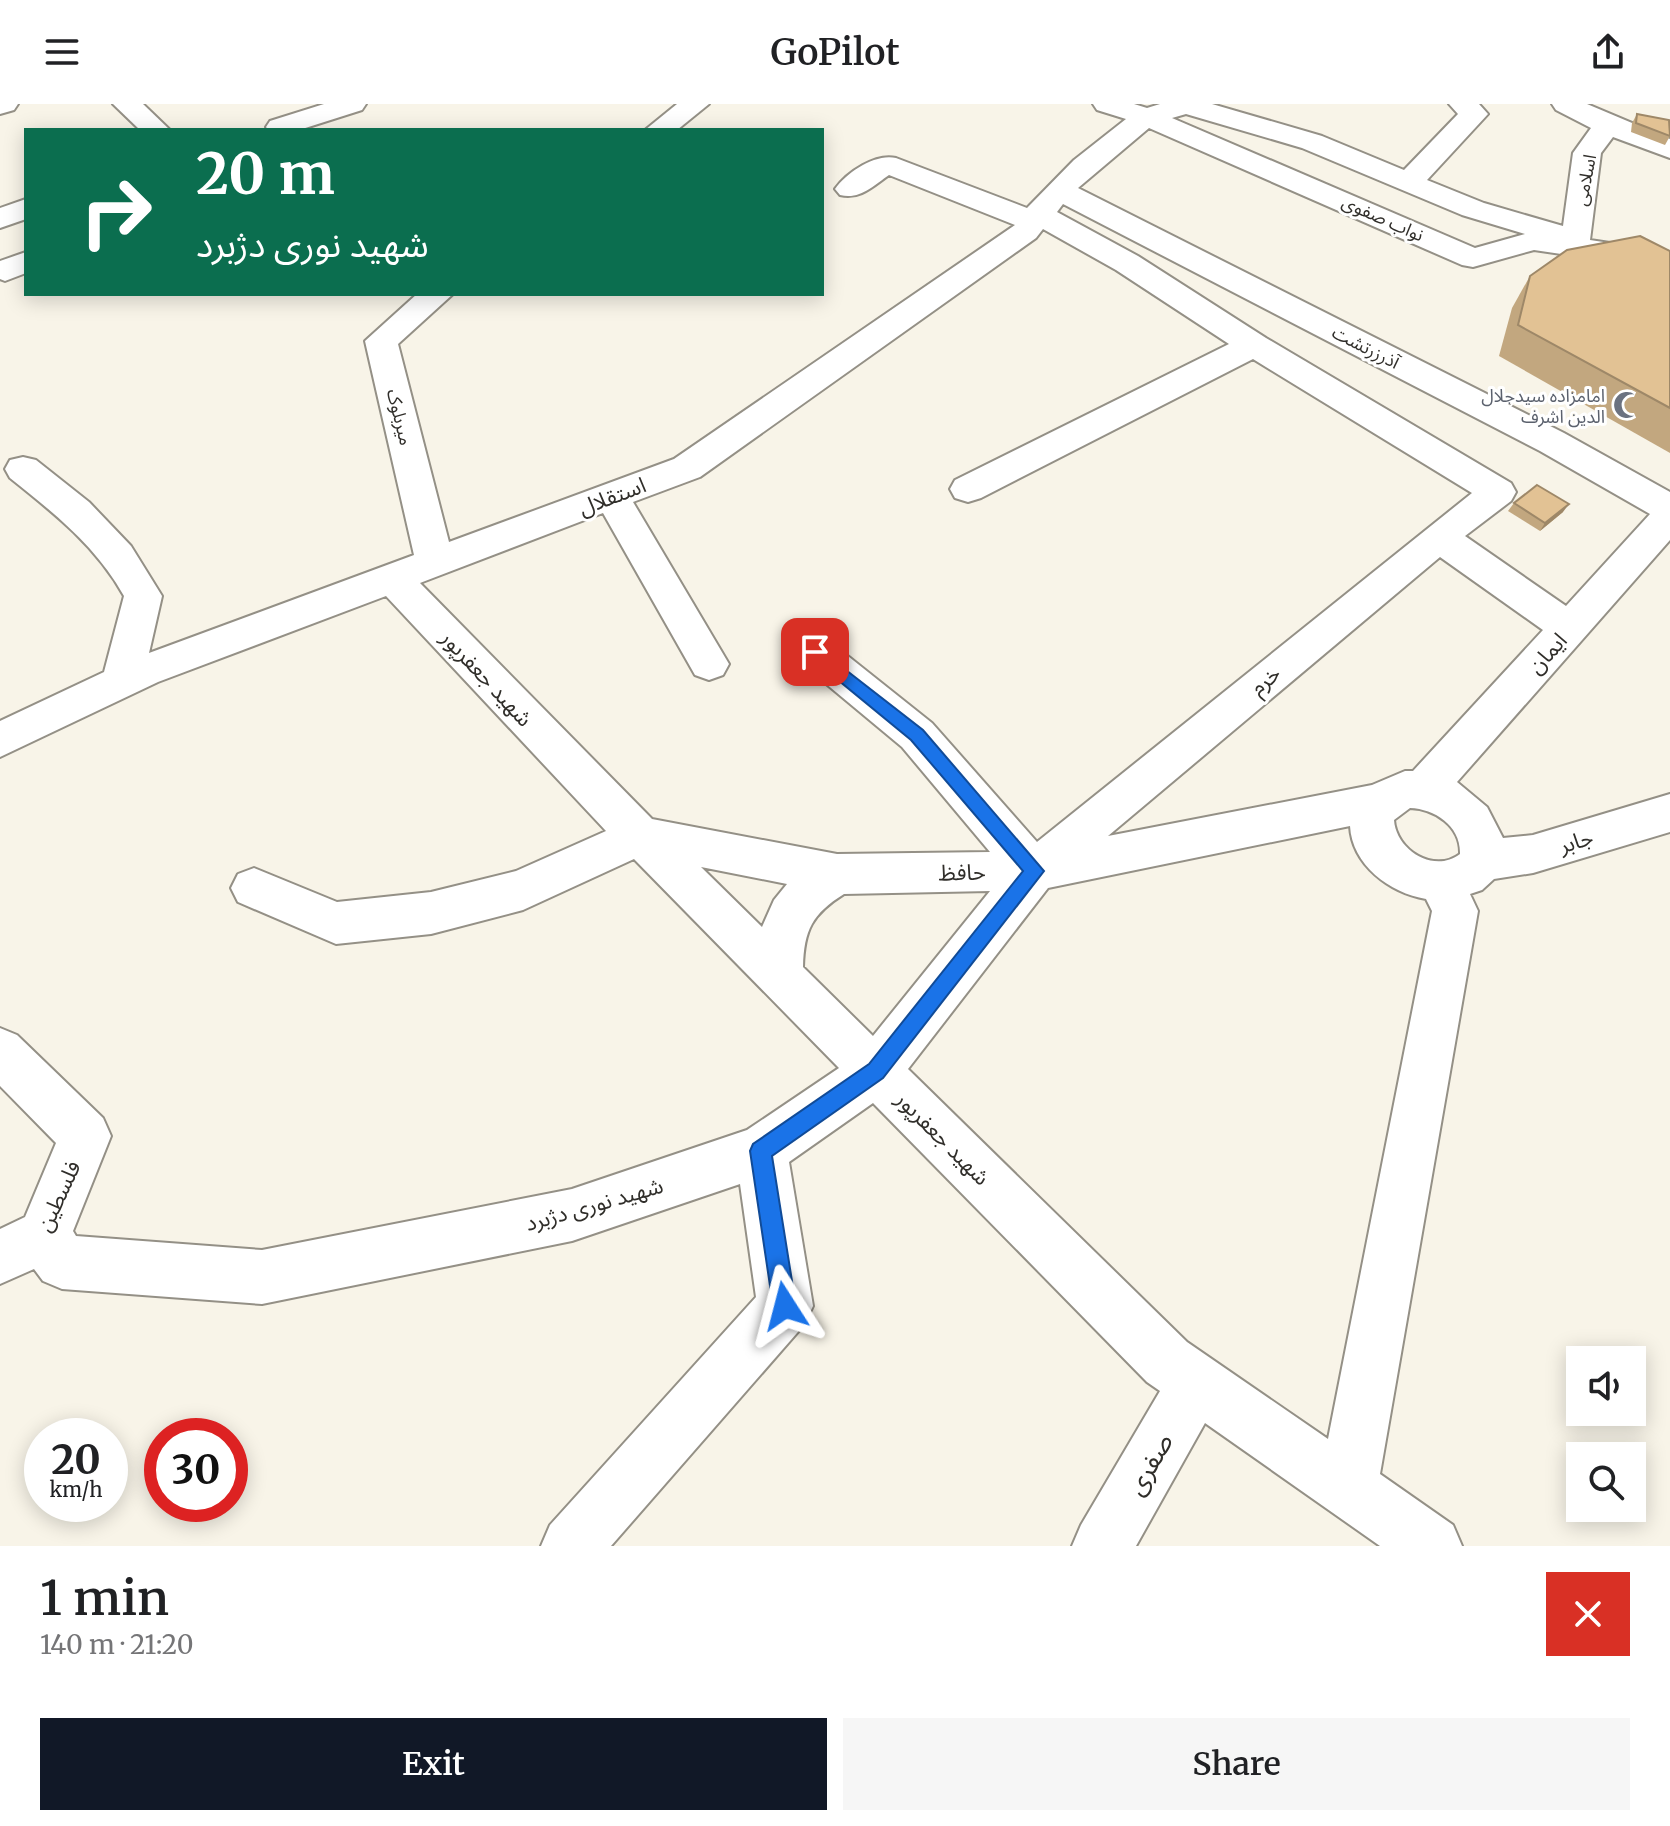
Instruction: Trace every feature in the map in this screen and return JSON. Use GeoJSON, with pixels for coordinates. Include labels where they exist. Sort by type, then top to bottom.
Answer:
{"type":"FeatureCollection","features":[{"type":"Feature","properties":{"kind":"street"},"geometry":{"type":"LineString","coordinates":[[127,104],[154,128]]}},
{"type":"Feature","properties":{"kind":"street"},"geometry":{"type":"LineString","coordinates":[[275,121],[352,104]]}},
{"type":"Feature","properties":{"kind":"street"},"geometry":{"type":"LineString","coordinates":[[662,128],[695,104]]}},
{"type":"Feature","properties":{"kind":"street","name":"نواب صفوی"},"geometry":{"type":"LineString","coordinates":[[1107,104],[1146,117],[1473,258],[1533,241],[1574,242],[1670,261]]}},
{"type":"Feature","properties":{"kind":"street"},"geometry":{"type":"LineString","coordinates":[[1409,182],[1474,114],[1463,104]]}},
{"type":"Feature","properties":{"kind":"street"},"geometry":{"type":"LineString","coordinates":[[1566,104],[1607,125],[1670,149]]}},
{"type":"Feature","properties":{"kind":"street"},"geometry":{"type":"LineString","coordinates":[[1146,117],[1186,105],[1312,142],[1473,209],[1574,242]]}},
{"type":"Feature","properties":{"kind":"street","name":"استقلال"},"geometry":{"type":"LineString","coordinates":[[0,740],[122,681],[687,468],[1025,232],[1043,208],[1146,117]]}},
{"type":"Feature","properties":{"kind":"street","name":"اسلامی"},"geometry":{"type":"LineString","coordinates":[[1574,242],[1587,153],[1607,125]]}},
{"type":"Feature","properties":{"kind":"street"},"geometry":{"type":"LineString","coordinates":[[850,189],[886,164],[1043,208],[1254,345]]}},
{"type":"Feature","properties":{"kind":"street","name":"آذرزرتشت"},"geometry":{"type":"LineString","coordinates":[[1043,208],[1552,442],[1670,509]]}},
{"type":"Feature","properties":{"kind":"street"},"geometry":{"type":"LineString","coordinates":[[0,219],[24,209]]}},
{"type":"Feature","properties":{"kind":"street","name":"میربلوک"},"geometry":{"type":"LineString","coordinates":[[435,296],[381,341],[435,564]]}},
{"type":"Feature","properties":{"kind":"street"},"geometry":{"type":"LineString","coordinates":[[968,489],[1254,345]]}},
{"type":"Feature","properties":{"kind":"street","name":"خرم"},"geometry":{"type":"LineString","coordinates":[[1034,871],[1439,537],[1498,492],[1254,345]]}},
{"type":"Feature","properties":{"kind":"street"},"geometry":{"type":"LineString","coordinates":[[23,469],[95,526],[126,563],[143,596],[122,681]]}},
{"type":"Feature","properties":{"kind":"street"},"geometry":{"type":"LineString","coordinates":[[612,497],[709,664]]}},
{"type":"Feature","properties":{"kind":"street","name":"ایمان"},"geometry":{"type":"LineString","coordinates":[[1423,790],[1670,516]]}},
{"type":"Feature","properties":{"kind":"street"},"geometry":{"type":"LineString","coordinates":[[1439,537],[1570,629]]}},
{"type":"Feature","properties":{"kind":"street","name":"شهید جعفرپور"},"geometry":{"type":"LineString","coordinates":[[394,580],[640,836],[1167,1362],[1432,1546]]}},
{"type":"Feature","properties":{"kind":"street"},"geometry":{"type":"LineString","coordinates":[[815,652],[917,735],[1034,871]]}},
{"type":"Feature","properties":{"kind":"street"},"geometry":{"type":"LineString","coordinates":[[1348,1488],[1461,872],[1483,848],[1472,818],[1441,795],[1405,789],[1389,794],[1377,803],[1371,816],[1371,831],[1383,855],[1405,872],[1423,880],[1461,872]]}},
{"type":"Feature","properties":{"kind":"street","name":"حافظ"},"geometry":{"type":"LineString","coordinates":[[640,836],[837,874],[1034,871],[1377,803]]}},
{"type":"Feature","properties":{"kind":"street","name":"جابر"},"geometry":{"type":"LineString","coordinates":[[1461,872],[1670,813]]}},
{"type":"Feature","properties":{"kind":"street"},"geometry":{"type":"LineString","coordinates":[[254,888],[336,923],[431,913],[523,890],[640,836]]}},
{"type":"Feature","properties":{"kind":"street","name":"شهید نوری دژبرد"},"geometry":{"type":"LineString","coordinates":[[22,1247],[62,1262],[262,1277],[572,1215],[761,1151],[876,1071],[1034,871]]}},
{"type":"Feature","properties":{"kind":"street"},"geometry":{"type":"LineString","coordinates":[[779,975],[779,938],[789,914],[813,888],[837,874]]}},
{"type":"Feature","properties":{"kind":"street","name":"فلسطین"},"geometry":{"type":"LineString","coordinates":[[0,1052],[85,1136],[22,1247]]}},
{"type":"Feature","properties":{"kind":"street"},"geometry":{"type":"LineString","coordinates":[[571,1546],[785,1306],[761,1151]]}},
{"type":"Feature","properties":{"kind":"street","name":"صفری"},"geometry":{"type":"LineString","coordinates":[[1102,1546],[1197,1382]]}},
{"type":"Feature","properties":{"kind":"building"},"geometry":{"type":"Polygon","coordinates":[[[1637,114],[1669,120],[1670,136],[1636,123],[1637,114]]]}},
{"type":"Feature","properties":{"kind":"building","name":"امامزاده سیدجلال الدین اشرف"},"geometry":{"type":"Polygon","coordinates":[[[1640,236],[1670,251],[1670,408],[1518,325],[1530,276],[1567,250],[1640,236]]]}},
{"type":"Feature","properties":{"kind":"building"},"geometry":{"type":"Polygon","coordinates":[[[1537,485],[1569,504],[1545,523],[1514,503],[1537,485]]]}},
{"type":"Feature","properties":{"kind":"place","name":"امامزاده سیدجلال الدین اشرف"},"geometry":{"type":"Point","coordinates":[1627,405]}},
{"type":"Feature","properties":{"kind":"route"},"geometry":{"type":"LineString","coordinates":[[785,1306],[761,1151],[876,1071],[1034,871],[917,735],[815,652]]}}]}
